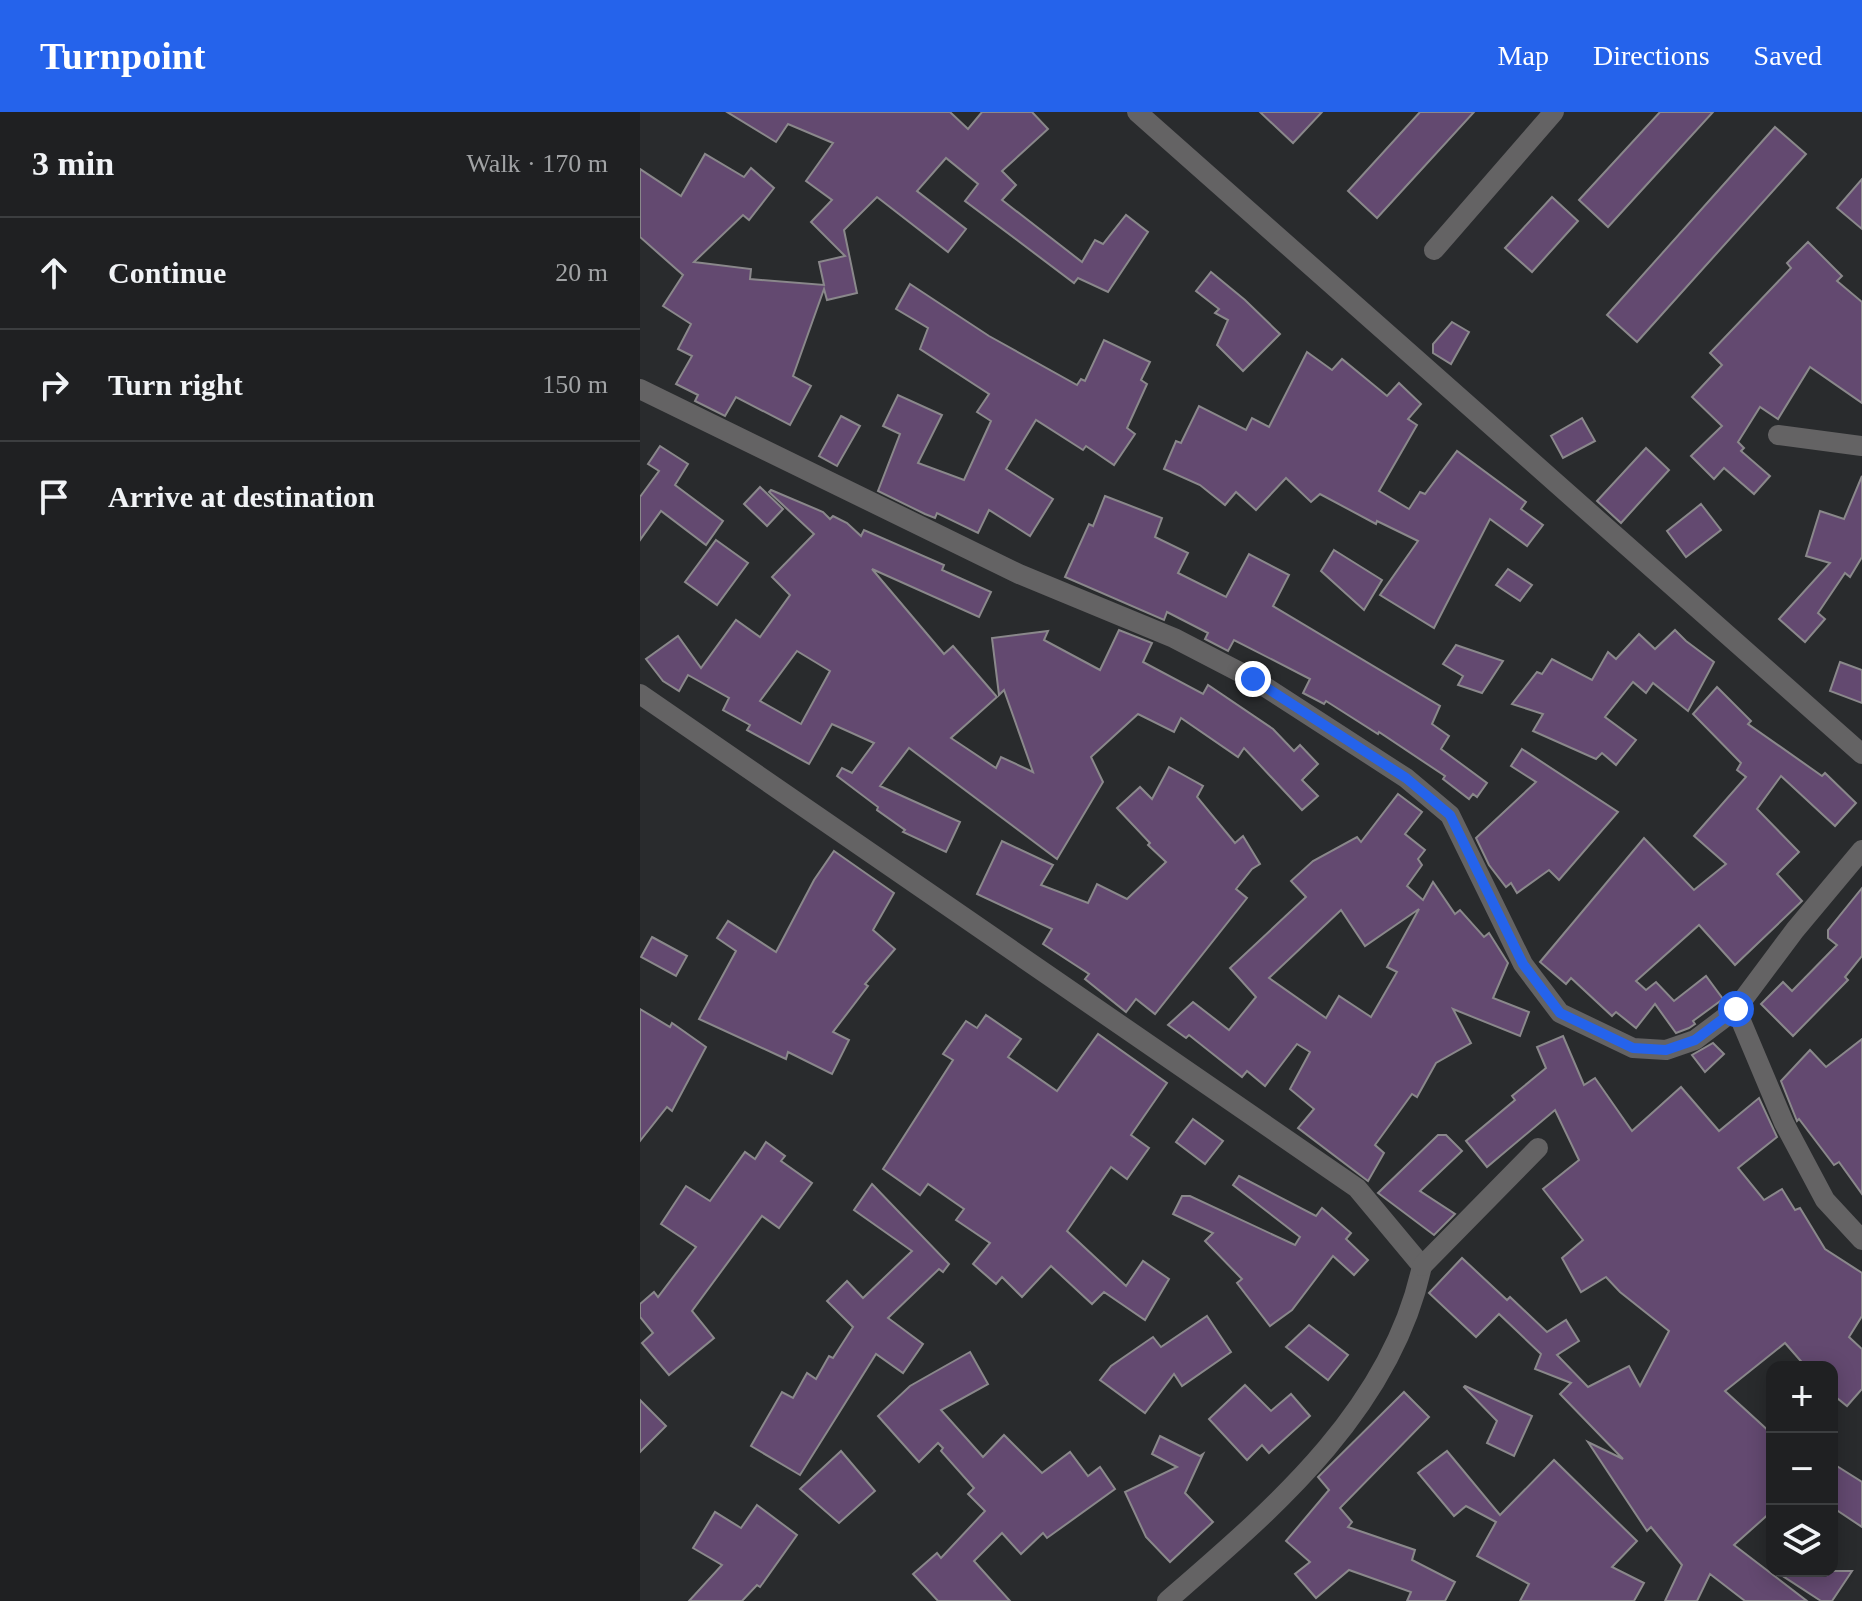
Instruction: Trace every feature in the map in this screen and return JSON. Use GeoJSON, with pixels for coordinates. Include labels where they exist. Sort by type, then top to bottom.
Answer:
{"type":"FeatureCollection","features":[{"type":"Feature","properties":{"kind":"street"},"geometry":{"type":"LineString","coordinates":[[1137,112],[1862,754]]}},
{"type":"Feature","properties":{"kind":"street"},"geometry":{"type":"LineString","coordinates":[[1434,250],[1554,112]]}},
{"type":"Feature","properties":{"kind":"street"},"geometry":{"type":"LineString","coordinates":[[640,389],[1019,574],[1174,638],[1253,679],[1406,778],[1450,815],[1523,964],[1560,1013],[1633,1048],[1666,1050],[1695,1040],[1736,1009],[1795,930],[1862,850]]}},
{"type":"Feature","properties":{"kind":"street"},"geometry":{"type":"LineString","coordinates":[[1778,435],[1862,446]]}},
{"type":"Feature","properties":{"kind":"street"},"geometry":{"type":"LineString","coordinates":[[640,694],[1357,1188],[1422,1266]]}},
{"type":"Feature","properties":{"kind":"street"},"geometry":{"type":"LineString","coordinates":[[1736,1009],[1784,1123],[1825,1200],[1862,1240]]}},
{"type":"Feature","properties":{"kind":"street"},"geometry":{"type":"LineString","coordinates":[[1167,1601],[1246,1532],[1320,1457],[1383,1370],[1415,1299],[1422,1266],[1538,1148]]}},
{"type":"Feature","properties":{"kind":"building"},"geometry":{"type":"Polygon","coordinates":[[[727,112],[950,112],[968,129],[982,112],[1032,112],[1048,129],[1002,171],[1016,185],[1002,200],[1082,262],[1095,240],[1103,244],[1126,215],[1148,232],[1108,292],[1078,278],[1074,283],[965,201],[978,184],[946,158],[917,191],[966,229],[948,252],[877,197],[844,230],[857,293],[827,300],[824,289],[793,376],[811,386],[790,425],[736,397],[725,416],[695,401],[698,395],[676,384],[692,356],[678,349],[691,324],[663,306],[683,275],[640,237],[640,169],[681,196],[705,154],[744,177],[751,168],[774,188],[749,220],[743,215],[694,262],[751,269],[750,279],[824,285],[819,262],[845,256],[811,222],[832,200],[806,181],[833,143],[788,124],[776,142],[727,112]]]}},
{"type":"Feature","properties":{"kind":"building"},"geometry":{"type":"Polygon","coordinates":[[[1260,112],[1322,112],[1293,143],[1260,112]]]}},
{"type":"Feature","properties":{"kind":"building"},"geometry":{"type":"Polygon","coordinates":[[[1420,112],[1474,112],[1377,218],[1348,191],[1420,112]]]}},
{"type":"Feature","properties":{"kind":"building"},"geometry":{"type":"Polygon","coordinates":[[[1660,112],[1713,112],[1608,227],[1579,200],[1660,112]]]}},
{"type":"Feature","properties":{"kind":"building"},"geometry":{"type":"Polygon","coordinates":[[[1775,127],[1806,154],[1637,342],[1607,315],[1775,127]]]}},
{"type":"Feature","properties":{"kind":"building"},"geometry":{"type":"Polygon","coordinates":[[[1862,179],[1862,229],[1837,208],[1862,179]]]}},
{"type":"Feature","properties":{"kind":"building"},"geometry":{"type":"Polygon","coordinates":[[[1552,197],[1578,221],[1532,272],[1505,248],[1552,197]]]}},
{"type":"Feature","properties":{"kind":"building"},"geometry":{"type":"Polygon","coordinates":[[[1808,242],[1842,276],[1837,281],[1862,302],[1862,403],[1810,367],[1778,419],[1760,407],[1738,442],[1744,448],[1741,451],[1770,476],[1754,494],[1724,468],[1714,479],[1691,456],[1722,426],[1692,397],[1722,365],[1710,353],[1791,268],[1787,263],[1808,242]]]}},
{"type":"Feature","properties":{"kind":"building"},"geometry":{"type":"Polygon","coordinates":[[[1211,272],[1280,334],[1243,371],[1217,345],[1228,320],[1215,313],[1219,309],[1196,291],[1211,272]]]}},
{"type":"Feature","properties":{"kind":"building"},"geometry":{"type":"Polygon","coordinates":[[[910,284],[989,336],[1077,385],[1081,379],[1085,381],[1104,340],[1150,362],[1141,380],[1147,384],[1127,428],[1135,434],[1114,465],[1086,446],[1083,450],[1036,420],[1006,469],[1053,499],[1030,536],[989,510],[978,533],[937,513],[935,518],[925,514],[878,491],[900,434],[883,426],[898,395],[942,415],[918,463],[964,480],[991,421],[977,412],[989,394],[920,349],[928,328],[896,309],[910,284]]]}},
{"type":"Feature","properties":{"kind":"building"},"geometry":{"type":"Polygon","coordinates":[[[1452,322],[1469,332],[1451,364],[1433,353],[1433,344],[1452,322]]]}},
{"type":"Feature","properties":{"kind":"building"},"geometry":{"type":"Polygon","coordinates":[[[1307,352],[1332,370],[1342,359],[1387,396],[1399,383],[1421,404],[1408,419],[1417,425],[1379,491],[1409,509],[1420,492],[1425,494],[1457,451],[1526,502],[1521,509],[1543,525],[1527,546],[1490,519],[1434,628],[1380,595],[1418,541],[1377,521],[1376,524],[1320,494],[1311,502],[1286,478],[1256,510],[1236,492],[1225,505],[1200,485],[1164,469],[1176,441],[1181,443],[1199,406],[1246,430],[1252,418],[1269,427],[1307,352]]]}},
{"type":"Feature","properties":{"kind":"building"},"geometry":{"type":"Polygon","coordinates":[[[841,416],[860,426],[837,466],[819,456],[841,416]]]}},
{"type":"Feature","properties":{"kind":"building"},"geometry":{"type":"Polygon","coordinates":[[[1582,418],[1595,441],[1563,458],[1551,436],[1582,418]]]}},
{"type":"Feature","properties":{"kind":"building"},"geometry":{"type":"Polygon","coordinates":[[[660,446],[688,464],[675,485],[723,521],[706,545],[661,511],[640,540],[640,497],[659,471],[648,464],[660,446]]]}},
{"type":"Feature","properties":{"kind":"building"},"geometry":{"type":"Polygon","coordinates":[[[1646,448],[1669,470],[1621,523],[1597,501],[1646,448]]]}},
{"type":"Feature","properties":{"kind":"building"},"geometry":{"type":"Polygon","coordinates":[[[1862,476],[1862,557],[1850,577],[1845,573],[1818,613],[1825,619],[1805,642],[1779,619],[1830,563],[1806,556],[1820,511],[1844,519],[1862,476]]]}},
{"type":"Feature","properties":{"kind":"building"},"geometry":{"type":"Polygon","coordinates":[[[760,487],[783,509],[767,526],[744,504],[760,487]]]}},
{"type":"Feature","properties":{"kind":"building"},"geometry":{"type":"Polygon","coordinates":[[[771,490],[823,512],[830,519],[833,516],[847,523],[861,536],[864,530],[944,565],[942,570],[991,592],[979,617],[872,569],[944,654],[953,646],[997,697],[951,738],[996,768],[1001,757],[1033,772],[1004,690],[999,695],[992,638],[1048,631],[1044,640],[1100,670],[1119,630],[1152,643],[1143,662],[1203,694],[1208,685],[1273,729],[1294,751],[1300,745],[1318,764],[1302,780],[1318,796],[1302,810],[1244,748],[1238,757],[1181,718],[1174,732],[1138,714],[1091,757],[1103,782],[1057,859],[909,748],[880,786],[960,822],[946,852],[903,832],[905,830],[877,810],[878,807],[837,776],[842,768],[852,773],[874,743],[832,724],[809,764],[747,730],[750,725],[723,710],[729,698],[688,675],[679,691],[663,681],[646,659],[678,636],[701,668],[736,620],[760,637],[790,595],[772,577],[814,534],[769,492],[771,490]],[[797,651],[760,701],[801,724],[830,671],[797,651]]]}},
{"type":"Feature","properties":{"kind":"building"},"geometry":{"type":"Polygon","coordinates":[[[1105,496],[1162,518],[1155,537],[1188,553],[1178,573],[1226,597],[1249,554],[1289,575],[1273,606],[1440,706],[1432,724],[1449,736],[1441,749],[1487,783],[1477,797],[1473,794],[1469,799],[1443,779],[1445,776],[1379,732],[1326,701],[1324,704],[1303,693],[1310,679],[1234,640],[1228,651],[1205,639],[1208,633],[1167,612],[1164,620],[1065,577],[1089,524],[1093,526],[1105,496]]]}},
{"type":"Feature","properties":{"kind":"building"},"geometry":{"type":"Polygon","coordinates":[[[1701,504],[1721,530],[1686,557],[1667,531],[1701,504]]]}},
{"type":"Feature","properties":{"kind":"building"},"geometry":{"type":"Polygon","coordinates":[[[716,540],[748,563],[717,605],[685,582],[716,540]]]}},
{"type":"Feature","properties":{"kind":"building"},"geometry":{"type":"Polygon","coordinates":[[[1334,550],[1382,580],[1364,610],[1321,571],[1334,550]]]}},
{"type":"Feature","properties":{"kind":"building"},"geometry":{"type":"Polygon","coordinates":[[[1508,569],[1532,585],[1520,601],[1496,585],[1508,569]]]}},
{"type":"Feature","properties":{"kind":"building"},"geometry":{"type":"Polygon","coordinates":[[[1675,630],[1714,662],[1688,711],[1653,683],[1646,693],[1633,682],[1605,717],[1636,740],[1616,765],[1602,753],[1596,759],[1533,731],[1543,714],[1512,704],[1537,672],[1542,674],[1552,659],[1592,680],[1608,652],[1616,659],[1639,634],[1655,649],[1675,630]]]}},
{"type":"Feature","properties":{"kind":"building"},"geometry":{"type":"Polygon","coordinates":[[[1456,645],[1503,661],[1482,693],[1458,685],[1463,676],[1443,664],[1456,645]]]}},
{"type":"Feature","properties":{"kind":"building"},"geometry":{"type":"Polygon","coordinates":[[[1840,662],[1862,670],[1862,703],[1830,691],[1840,662]]]}},
{"type":"Feature","properties":{"kind":"building"},"geometry":{"type":"Polygon","coordinates":[[[1717,687],[1751,721],[1748,724],[1822,776],[1825,773],[1856,803],[1835,826],[1781,776],[1757,809],[1799,852],[1777,874],[1802,901],[1735,965],[1699,925],[1636,981],[1646,990],[1656,982],[1674,1001],[1706,976],[1723,999],[1693,1021],[1695,1024],[1676,1033],[1655,1004],[1636,1028],[1616,1012],[1612,1016],[1571,978],[1566,984],[1540,962],[1644,838],[1694,890],[1726,864],[1694,836],[1746,777],[1737,770],[1741,763],[1693,714],[1717,687]]]}},
{"type":"Feature","properties":{"kind":"building"},"geometry":{"type":"Polygon","coordinates":[[[1522,749],[1618,812],[1559,880],[1549,870],[1517,893],[1511,883],[1506,887],[1489,865],[1476,838],[1536,782],[1511,766],[1522,749]]]}},
{"type":"Feature","properties":{"kind":"building"},"geometry":{"type":"Polygon","coordinates":[[[1169,767],[1203,786],[1197,797],[1235,843],[1243,836],[1260,864],[1236,889],[1247,898],[1155,1014],[1136,999],[1126,1012],[1085,979],[1089,974],[1043,944],[1052,929],[977,894],[1002,841],[1053,865],[1041,885],[1088,903],[1097,884],[1127,899],[1166,862],[1117,808],[1140,787],[1152,799],[1169,767]]]}},
{"type":"Feature","properties":{"kind":"building"},"geometry":{"type":"Polygon","coordinates":[[[1398,794],[1422,812],[1405,834],[1425,850],[1418,859],[1422,865],[1407,886],[1423,900],[1433,882],[1455,914],[1460,910],[1484,937],[1489,933],[1508,963],[1493,998],[1529,1012],[1520,1036],[1453,1009],[1471,1043],[1436,1063],[1417,1097],[1412,1094],[1375,1145],[1384,1153],[1368,1181],[1298,1128],[1314,1109],[1290,1089],[1310,1052],[1297,1044],[1265,1086],[1247,1071],[1242,1077],[1189,1035],[1186,1038],[1168,1025],[1193,1002],[1229,1030],[1256,997],[1230,968],[1306,897],[1291,881],[1313,861],[1357,837],[1361,842],[1398,794]],[[1419,909],[1365,946],[1341,910],[1269,978],[1326,1018],[1339,996],[1371,1017],[1397,972],[1387,967],[1419,909]]]}},
{"type":"Feature","properties":{"kind":"building"},"geometry":{"type":"Polygon","coordinates":[[[834,851],[894,893],[873,930],[895,949],[865,984],[868,986],[833,1032],[849,1040],[832,1074],[788,1052],[786,1059],[699,1019],[736,951],[717,938],[728,921],[776,952],[814,880],[834,851]]]}},
{"type":"Feature","properties":{"kind":"building"},"geometry":{"type":"Polygon","coordinates":[[[1862,888],[1862,956],[1845,977],[1848,980],[1793,1036],[1761,1004],[1783,982],[1792,991],[1837,945],[1828,938],[1828,930],[1862,888]]]}},
{"type":"Feature","properties":{"kind":"building"},"geometry":{"type":"Polygon","coordinates":[[[652,937],[687,956],[676,976],[641,957],[652,937]]]}},
{"type":"Feature","properties":{"kind":"building"},"geometry":{"type":"Polygon","coordinates":[[[640,1009],[670,1027],[672,1023],[706,1047],[672,1111],[667,1107],[640,1141],[640,1009]]]}},
{"type":"Feature","properties":{"kind":"building"},"geometry":{"type":"Polygon","coordinates":[[[986,1015],[1021,1039],[1008,1057],[1057,1091],[1098,1034],[1167,1083],[1131,1135],[1149,1148],[1127,1179],[1111,1167],[1067,1231],[1126,1286],[1143,1261],[1169,1279],[1145,1320],[1104,1292],[1092,1304],[1051,1266],[1022,1297],[1002,1277],[996,1284],[973,1264],[990,1243],[956,1220],[964,1209],[928,1184],[920,1195],[883,1169],[953,1060],[943,1054],[966,1021],[977,1028],[986,1015]]]}},
{"type":"Feature","properties":{"kind":"building"},"geometry":{"type":"Polygon","coordinates":[[[1563,1036],[1584,1085],[1595,1078],[1632,1131],[1681,1087],[1719,1131],[1759,1098],[1777,1137],[1738,1168],[1764,1200],[1782,1189],[1795,1210],[1800,1208],[1825,1249],[1862,1273],[1862,1316],[1849,1337],[1862,1349],[1862,1389],[1847,1406],[1838,1399],[1838,1361],[1801,1361],[1785,1343],[1725,1391],[1766,1429],[1766,1516],[1734,1545],[1766,1570],[1766,1577],[1776,1577],[1807,1601],[1745,1601],[1710,1574],[1697,1601],[1665,1601],[1682,1565],[1651,1527],[1647,1531],[1588,1442],[1623,1459],[1560,1394],[1571,1383],[1535,1369],[1541,1354],[1499,1314],[1476,1337],[1429,1293],[1462,1258],[1547,1332],[1566,1320],[1579,1341],[1557,1355],[1588,1387],[1629,1366],[1640,1386],[1669,1331],[1606,1277],[1581,1292],[1562,1258],[1583,1240],[1543,1189],[1579,1160],[1555,1110],[1487,1167],[1466,1141],[1515,1100],[1512,1096],[1546,1068],[1537,1047],[1563,1036]]]}},
{"type":"Feature","properties":{"kind":"building"},"geometry":{"type":"Polygon","coordinates":[[[1862,1039],[1862,1194],[1839,1162],[1834,1165],[1799,1119],[1797,1121],[1781,1081],[1810,1050],[1826,1067],[1862,1039]]]}},
{"type":"Feature","properties":{"kind":"building"},"geometry":{"type":"Polygon","coordinates":[[[1713,1043],[1724,1054],[1705,1072],[1692,1055],[1713,1043]]]}},
{"type":"Feature","properties":{"kind":"building"},"geometry":{"type":"Polygon","coordinates":[[[1193,1119],[1223,1141],[1205,1164],[1176,1142],[1193,1119]]]}},
{"type":"Feature","properties":{"kind":"building"},"geometry":{"type":"Polygon","coordinates":[[[1438,1135],[1446,1135],[1462,1151],[1420,1191],[1455,1214],[1434,1235],[1378,1193],[1438,1135]]]}},
{"type":"Feature","properties":{"kind":"building"},"geometry":{"type":"Polygon","coordinates":[[[766,1142],[785,1156],[781,1161],[812,1183],[779,1228],[762,1216],[692,1311],[714,1338],[669,1375],[642,1343],[653,1333],[640,1317],[640,1304],[654,1292],[658,1297],[696,1247],[661,1224],[686,1186],[710,1201],[745,1152],[755,1159],[766,1142]]]}},
{"type":"Feature","properties":{"kind":"building"},"geometry":{"type":"Polygon","coordinates":[[[1239,1176],[1316,1216],[1322,1208],[1351,1233],[1346,1239],[1368,1260],[1354,1275],[1333,1256],[1292,1310],[1270,1326],[1237,1283],[1242,1279],[1205,1241],[1213,1233],[1173,1214],[1182,1196],[1190,1196],[1295,1245],[1300,1237],[1233,1185],[1239,1176]]]}},
{"type":"Feature","properties":{"kind":"building"},"geometry":{"type":"Polygon","coordinates":[[[872,1184],[949,1264],[943,1272],[939,1269],[888,1318],[923,1344],[903,1373],[876,1354],[800,1475],[751,1446],[782,1392],[793,1398],[807,1373],[816,1379],[829,1356],[833,1358],[853,1327],[827,1301],[847,1281],[863,1298],[912,1251],[854,1210],[872,1184]]]}},
{"type":"Feature","properties":{"kind":"building"},"geometry":{"type":"Polygon","coordinates":[[[1207,1316],[1231,1352],[1182,1386],[1174,1374],[1145,1413],[1100,1380],[1111,1366],[1153,1337],[1161,1347],[1207,1316]]]}},
{"type":"Feature","properties":{"kind":"building"},"geometry":{"type":"Polygon","coordinates":[[[1309,1325],[1348,1355],[1328,1380],[1286,1347],[1309,1325]]]}},
{"type":"Feature","properties":{"kind":"building"},"geometry":{"type":"Polygon","coordinates":[[[970,1352],[988,1384],[941,1410],[983,1457],[1004,1435],[1042,1473],[1070,1452],[1088,1476],[1100,1467],[1115,1489],[1047,1538],[1043,1533],[1021,1554],[1002,1533],[974,1561],[1010,1601],[938,1601],[913,1574],[937,1553],[941,1558],[985,1511],[968,1494],[974,1488],[941,1451],[943,1448],[938,1443],[919,1462],[878,1416],[910,1386],[970,1352]]]}},
{"type":"Feature","properties":{"kind":"building"},"geometry":{"type":"Polygon","coordinates":[[[1245,1385],[1271,1411],[1291,1394],[1310,1416],[1269,1453],[1262,1445],[1247,1460],[1209,1419],[1245,1385]]]}},
{"type":"Feature","properties":{"kind":"building"},"geometry":{"type":"Polygon","coordinates":[[[1465,1386],[1532,1416],[1514,1456],[1487,1443],[1497,1421],[1465,1386]]]}},
{"type":"Feature","properties":{"kind":"building"},"geometry":{"type":"Polygon","coordinates":[[[1404,1392],[1429,1417],[1340,1508],[1352,1522],[1348,1527],[1415,1550],[1412,1560],[1455,1582],[1445,1601],[1407,1601],[1411,1592],[1349,1570],[1316,1598],[1295,1574],[1310,1562],[1286,1541],[1329,1490],[1318,1477],[1404,1392]]]}},
{"type":"Feature","properties":{"kind":"building"},"geometry":{"type":"Polygon","coordinates":[[[640,1400],[666,1426],[640,1452],[640,1400]]]}},
{"type":"Feature","properties":{"kind":"building"},"geometry":{"type":"Polygon","coordinates":[[[1160,1436],[1200,1456],[1203,1454],[1185,1493],[1213,1522],[1170,1562],[1146,1537],[1125,1492],[1177,1467],[1152,1454],[1160,1436]]]}},
{"type":"Feature","properties":{"kind":"building"},"geometry":{"type":"Polygon","coordinates":[[[841,1451],[875,1491],[839,1523],[800,1489],[841,1451]]]}},
{"type":"Feature","properties":{"kind":"building"},"geometry":{"type":"Polygon","coordinates":[[[1447,1451],[1500,1515],[1554,1460],[1637,1541],[1612,1567],[1644,1583],[1634,1601],[1520,1601],[1529,1584],[1477,1556],[1496,1522],[1466,1506],[1454,1516],[1418,1473],[1447,1451]]]}},
{"type":"Feature","properties":{"kind":"building"},"geometry":{"type":"Polygon","coordinates":[[[1838,1467],[1862,1482],[1862,1527],[1838,1511],[1838,1467]]]}},
{"type":"Feature","properties":{"kind":"building"},"geometry":{"type":"Polygon","coordinates":[[[757,1505],[797,1535],[760,1587],[757,1585],[742,1601],[689,1601],[722,1565],[693,1548],[715,1512],[741,1528],[757,1505]]]}},
{"type":"Feature","properties":{"kind":"building"},"geometry":{"type":"Polygon","coordinates":[[[1838,1571],[1852,1571],[1832,1601],[1821,1601],[1784,1577],[1838,1577],[1838,1571]]]}},
{"type":"Feature","properties":{"kind":"route"},"geometry":{"type":"LineString","coordinates":[[1253,679],[1406,778],[1450,815],[1523,964],[1560,1013],[1633,1048],[1666,1050],[1695,1040],[1736,1009]]}}]}
